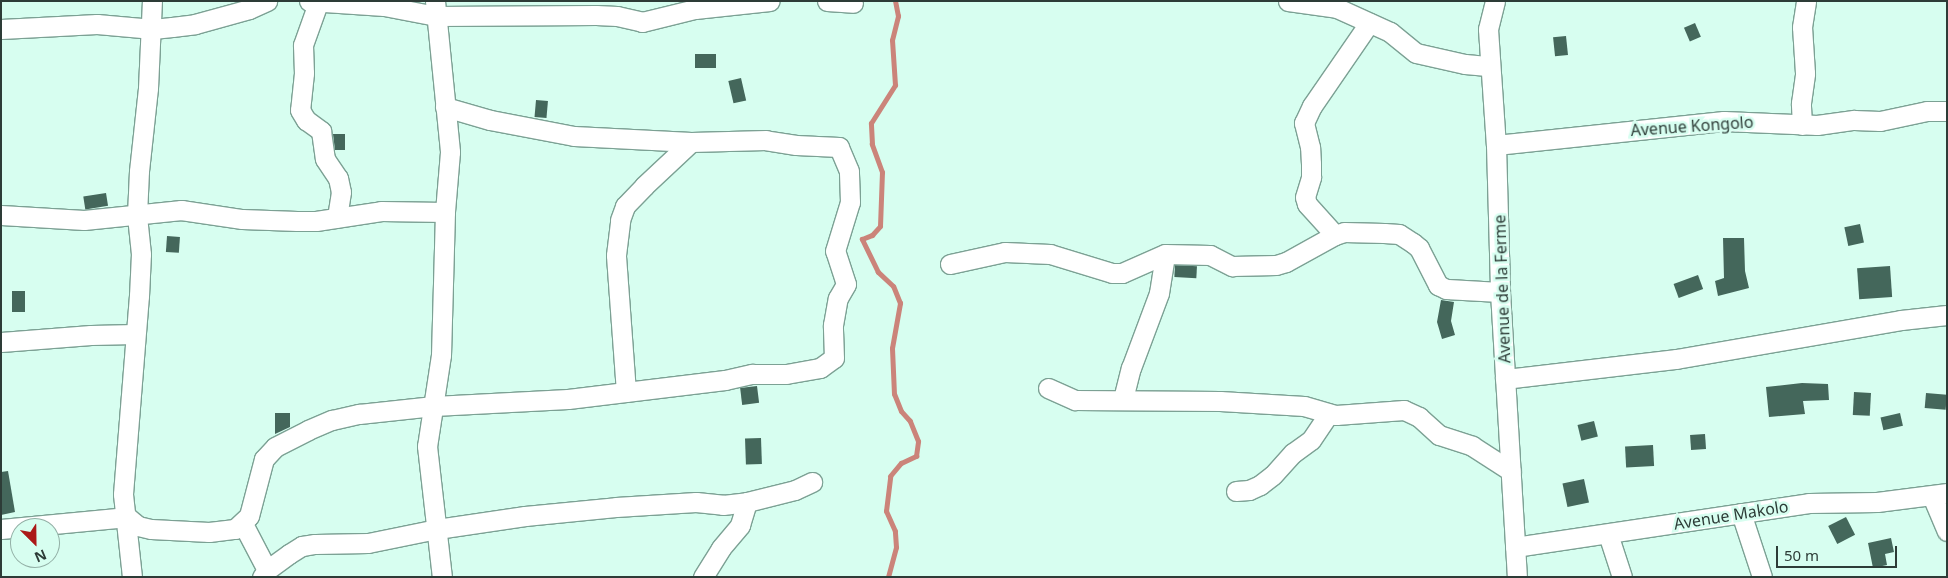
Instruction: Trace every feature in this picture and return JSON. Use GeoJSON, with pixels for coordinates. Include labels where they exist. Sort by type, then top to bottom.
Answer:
{"type":"FeatureCollection","features":[{"type":"Feature","properties":{"kind":"street"},"geometry":{"type":"LineString","coordinates":[[132,577],[123,494],[141,254],[137,215],[139,171],[153,29],[152,1]]}},
{"type":"Feature","properties":{"kind":"street"},"geometry":{"type":"LineString","coordinates":[[1,29],[97,24],[153,29],[195,24],[249,9],[267,1]]}},
{"type":"Feature","properties":{"kind":"street"},"geometry":{"type":"LineString","coordinates":[[337,218],[341,192],[338,178],[326,159],[321,131],[306,120],[300,110],[304,72],[303,45],[313,2],[617,16],[642,22],[695,9],[770,1]]}},
{"type":"Feature","properties":{"kind":"street"},"geometry":{"type":"LineString","coordinates":[[827,1],[852,3]]}},
{"type":"Feature","properties":{"kind":"street"},"geometry":{"type":"LineString","coordinates":[[1288,1],[1330,6],[1390,32],[1416,52],[1465,64],[1490,66]]}},
{"type":"Feature","properties":{"kind":"street","name":"Avenue de la Ferme"},"geometry":{"type":"LineString","coordinates":[[1495,1],[1488,29],[1496,145],[1500,292],[1518,577]]}},
{"type":"Feature","properties":{"kind":"street"},"geometry":{"type":"LineString","coordinates":[[1802,125],[1801,103],[1806,73],[1802,28],[1806,1]]}},
{"type":"Feature","properties":{"kind":"street"},"geometry":{"type":"LineString","coordinates":[[435,8],[450,152],[445,212],[441,311],[443,332],[427,446],[442,577]]}},
{"type":"Feature","properties":{"kind":"street"},"geometry":{"type":"LineString","coordinates":[[1335,235],[1307,204],[1305,197],[1312,177],[1310,146],[1304,123],[1312,106],[1369,23]]}},
{"type":"Feature","properties":{"kind":"street"},"geometry":{"type":"LineString","coordinates":[[1,529],[127,517],[138,526],[166,530],[209,532],[235,529],[243,524],[249,516],[264,459],[275,447],[332,420],[359,414],[434,406],[568,399],[752,374],[786,374],[820,368],[834,358],[833,325],[838,298],[846,284],[835,251],[850,202],[849,171],[839,147],[796,145],[766,140],[692,142],[574,136],[490,120],[445,107]]}},
{"type":"Feature","properties":{"kind":"street","name":"Avenue Kongolo"},"geometry":{"type":"LineString","coordinates":[[1496,145],[1724,121],[1758,121],[1802,125],[1854,120],[1880,121],[1927,111],[1947,111]]}},
{"type":"Feature","properties":{"kind":"street"},"geometry":{"type":"LineString","coordinates":[[626,392],[616,255],[620,220],[625,206],[692,142]]}},
{"type":"Feature","properties":{"kind":"street"},"geometry":{"type":"LineString","coordinates":[[1,215],[84,220],[181,210],[273,221],[316,221],[381,211],[445,212]]}},
{"type":"Feature","properties":{"kind":"street"},"geometry":{"type":"LineString","coordinates":[[950,264],[1005,252],[1062,256],[1112,273],[1122,273],[1165,254],[1210,255],[1232,266],[1276,265],[1344,232],[1399,234],[1418,248],[1438,285],[1446,289],[1500,292]]}},
{"type":"Feature","properties":{"kind":"street"},"geometry":{"type":"LineString","coordinates":[[1123,399],[1131,368],[1159,293],[1165,254]]}},
{"type":"Feature","properties":{"kind":"street"},"geometry":{"type":"LineString","coordinates":[[1505,379],[1676,359],[1901,320],[1947,315]]}},
{"type":"Feature","properties":{"kind":"street"},"geometry":{"type":"LineString","coordinates":[[1,342],[135,334]]}},
{"type":"Feature","properties":{"kind":"street"},"geometry":{"type":"LineString","coordinates":[[1048,388],[1075,400],[1123,399],[1304,406],[1345,415],[1392,410],[1412,412],[1439,435],[1472,446],[1511,471]]}},
{"type":"Feature","properties":{"kind":"street"},"geometry":{"type":"LineString","coordinates":[[1236,491],[1249,490],[1260,485],[1273,475],[1293,453],[1311,440],[1329,413]]}},
{"type":"Feature","properties":{"kind":"street"},"geometry":{"type":"LineString","coordinates":[[243,524],[264,574],[302,546],[368,543],[437,529],[525,516],[616,507],[696,502],[723,504],[747,502],[795,490],[812,482]]}},
{"type":"Feature","properties":{"kind":"street"},"geometry":{"type":"LineString","coordinates":[[1940,494],[1947,531]]}},
{"type":"Feature","properties":{"kind":"street","name":"Avenue Makolo"},"geometry":{"type":"LineString","coordinates":[[1515,547],[1808,503],[1877,502],[1940,494]]}},
{"type":"Feature","properties":{"kind":"street"},"geometry":{"type":"LineString","coordinates":[[703,577],[721,548],[740,525],[747,502]]}},
{"type":"Feature","properties":{"kind":"street"},"geometry":{"type":"LineString","coordinates":[[1740,513],[1762,577]]}},
{"type":"Feature","properties":{"kind":"street"},"geometry":{"type":"LineString","coordinates":[[1608,534],[1622,577]]}},
{"type":"Feature","properties":{"kind":"building"},"geometry":{"type":"Polygon","coordinates":[[[1695,23],[1701,37],[1690,41],[1684,28],[1695,23]]]}},
{"type":"Feature","properties":{"kind":"building"},"geometry":{"type":"Polygon","coordinates":[[[1566,36],[1568,55],[1555,56],[1553,37],[1566,36]]]}},
{"type":"Feature","properties":{"kind":"building"},"geometry":{"type":"Polygon","coordinates":[[[695,54],[716,54],[716,68],[695,68],[695,54]]]}},
{"type":"Feature","properties":{"kind":"building"},"geometry":{"type":"Polygon","coordinates":[[[741,78],[746,100],[734,103],[728,81],[741,78]]]}},
{"type":"Feature","properties":{"kind":"building"},"geometry":{"type":"Polygon","coordinates":[[[536,100],[548,101],[546,118],[535,117],[536,100]]]}},
{"type":"Feature","properties":{"kind":"building"},"geometry":{"type":"Polygon","coordinates":[[[333,134],[345,134],[345,150],[335,150],[333,134]]]}},
{"type":"Feature","properties":{"kind":"building"},"geometry":{"type":"Polygon","coordinates":[[[106,193],[108,206],[85,209],[83,197],[106,193]]]}},
{"type":"Feature","properties":{"kind":"building"},"geometry":{"type":"Polygon","coordinates":[[[1860,224],[1864,243],[1848,246],[1844,227],[1860,224]]]}},
{"type":"Feature","properties":{"kind":"building"},"geometry":{"type":"Polygon","coordinates":[[[167,236],[180,237],[179,253],[166,252],[167,236]]]}},
{"type":"Feature","properties":{"kind":"building"},"geometry":{"type":"Polygon","coordinates":[[[1723,238],[1744,238],[1745,271],[1749,288],[1718,296],[1715,281],[1724,278],[1723,238]]]}},
{"type":"Feature","properties":{"kind":"building"},"geometry":{"type":"Polygon","coordinates":[[[1175,265],[1197,266],[1196,278],[1174,277],[1175,265]]]}},
{"type":"Feature","properties":{"kind":"building"},"geometry":{"type":"Polygon","coordinates":[[[1890,266],[1892,297],[1859,299],[1857,268],[1890,266]]]}},
{"type":"Feature","properties":{"kind":"building"},"geometry":{"type":"Polygon","coordinates":[[[1698,275],[1703,289],[1679,298],[1674,284],[1698,275]]]}},
{"type":"Feature","properties":{"kind":"building"},"geometry":{"type":"Polygon","coordinates":[[[12,291],[25,291],[25,312],[12,312],[12,291]]]}},
{"type":"Feature","properties":{"kind":"building"},"geometry":{"type":"Polygon","coordinates":[[[1441,300],[1454,302],[1451,321],[1455,335],[1442,339],[1437,322],[1441,300]]]}},
{"type":"Feature","properties":{"kind":"building"},"geometry":{"type":"Polygon","coordinates":[[[1802,383],[1828,384],[1829,400],[1803,401],[1805,414],[1769,417],[1766,387],[1802,383]]]}},
{"type":"Feature","properties":{"kind":"building"},"geometry":{"type":"Polygon","coordinates":[[[757,386],[759,403],[742,405],[740,388],[757,386]]]}},
{"type":"Feature","properties":{"kind":"building"},"geometry":{"type":"Polygon","coordinates":[[[1854,392],[1871,393],[1870,416],[1853,415],[1854,392]]]}},
{"type":"Feature","properties":{"kind":"building"},"geometry":{"type":"Polygon","coordinates":[[[1926,393],[1947,395],[1946,410],[1925,408],[1926,393]]]}},
{"type":"Feature","properties":{"kind":"building"},"geometry":{"type":"Polygon","coordinates":[[[275,413],[290,413],[290,427],[275,434],[275,413]]]}},
{"type":"Feature","properties":{"kind":"building"},"geometry":{"type":"Polygon","coordinates":[[[1900,413],[1903,426],[1883,430],[1881,417],[1900,413]]]}},
{"type":"Feature","properties":{"kind":"building"},"geometry":{"type":"Polygon","coordinates":[[[1594,421],[1598,437],[1581,441],[1578,425],[1594,421]]]}},
{"type":"Feature","properties":{"kind":"building"},"geometry":{"type":"Polygon","coordinates":[[[1705,434],[1706,449],[1691,450],[1690,435],[1705,434]]]}},
{"type":"Feature","properties":{"kind":"building"},"geometry":{"type":"Polygon","coordinates":[[[761,438],[762,464],[746,465],[745,439],[761,438]]]}},
{"type":"Feature","properties":{"kind":"building"},"geometry":{"type":"Polygon","coordinates":[[[1653,445],[1654,466],[1626,467],[1625,446],[1653,445]]]}},
{"type":"Feature","properties":{"kind":"building"},"geometry":{"type":"Polygon","coordinates":[[[8,471],[15,512],[1,515],[1,472],[8,471]]]}},
{"type":"Feature","properties":{"kind":"building"},"geometry":{"type":"Polygon","coordinates":[[[1584,479],[1589,502],[1567,507],[1562,484],[1584,479]]]}},
{"type":"Feature","properties":{"kind":"building"},"geometry":{"type":"Polygon","coordinates":[[[1846,517],[1855,535],[1837,544],[1828,526],[1846,517]]]}},
{"type":"Feature","properties":{"kind":"building"},"geometry":{"type":"Polygon","coordinates":[[[1891,538],[1894,552],[1885,554],[1887,565],[1873,568],[1868,543],[1891,538]]]}},
{"type":"Feature","properties":{"kind":"waterway"},"geometry":{"type":"LineString","coordinates":[[888,577],[896,547],[895,531],[886,511],[890,476],[901,463],[916,456],[918,441],[910,421],[901,411],[894,394],[892,348],[900,303],[893,286],[878,272],[862,239],[872,235],[880,226],[882,172],[872,144],[871,123],[895,85],[892,40],[898,16],[895,1]]}}]}
